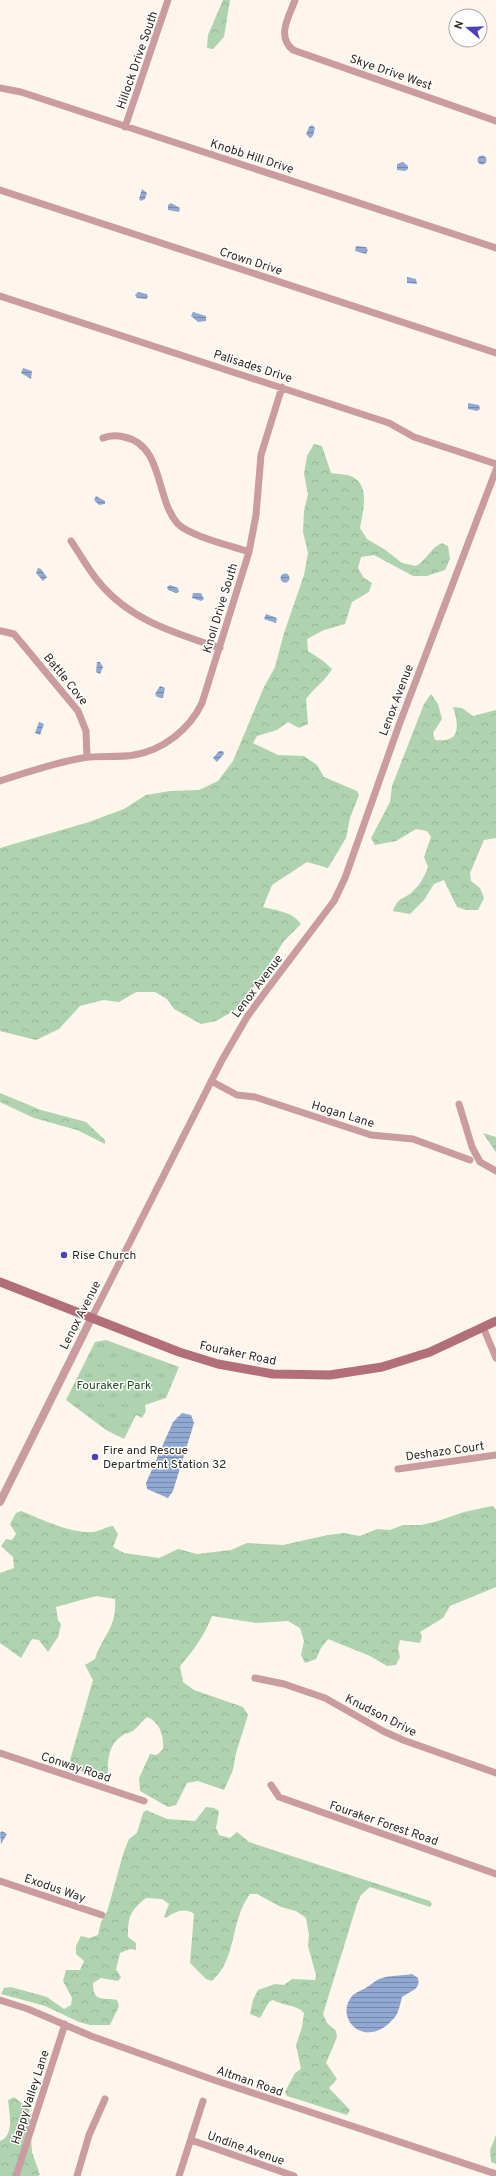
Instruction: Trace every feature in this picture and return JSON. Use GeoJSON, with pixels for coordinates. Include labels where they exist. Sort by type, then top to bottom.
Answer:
{"type":"FeatureCollection","features":[{"type":"Feature","properties":{"kind":"main road","name":"Fouraker Road"},"geometry":{"type":"LineString","coordinates":[[0,1282],[179,1352],[218,1364],[250,1370],[296,1375],[330,1375],[382,1367],[430,1352],[496,1321]]}},
{"type":"Feature","properties":{"kind":"street","name":"Hillock Drive South"},"geometry":{"type":"LineString","coordinates":[[126,127],[168,0]]}},
{"type":"Feature","properties":{"kind":"street","name":"Skye Drive West"},"geometry":{"type":"LineString","coordinates":[[295,0],[283,33],[286,44],[293,50],[496,121]]}},
{"type":"Feature","properties":{"kind":"street","name":"Knobb Hill Drive"},"geometry":{"type":"LineString","coordinates":[[0,88],[21,92],[496,248]]}},
{"type":"Feature","properties":{"kind":"street","name":"Crown Drive"},"geometry":{"type":"LineString","coordinates":[[0,190],[496,352]]}},
{"type":"Feature","properties":{"kind":"street","name":"Palisades Drive"},"geometry":{"type":"LineString","coordinates":[[0,296],[389,423],[414,437],[496,464]]}},
{"type":"Feature","properties":{"kind":"street","name":"Knoll Drive South"},"geometry":{"type":"LineString","coordinates":[[0,781],[58,763],[87,757],[134,755],[155,748],[173,738],[188,724],[199,708],[220,648],[249,552],[256,515],[261,455],[282,387]]}},
{"type":"Feature","properties":{"kind":"street"},"geometry":{"type":"LineString","coordinates":[[103,438],[109,436],[127,437],[145,449],[152,459],[166,503],[179,524],[187,531],[249,552]]}},
{"type":"Feature","properties":{"kind":"street","name":"Lenox Avenue"},"geometry":{"type":"LineString","coordinates":[[0,1502],[211,1081],[248,1016],[334,902],[345,878],[399,725],[496,470]]}},
{"type":"Feature","properties":{"kind":"street"},"geometry":{"type":"LineString","coordinates":[[71,540],[98,582],[125,607],[142,619],[174,634],[220,648]]}},
{"type":"Feature","properties":{"kind":"street","name":"Battle Cove"},"geometry":{"type":"LineString","coordinates":[[1,631],[14,634],[75,706],[86,731],[87,757]]}},
{"type":"Feature","properties":{"kind":"street","name":"Hogan Lane"},"geometry":{"type":"LineString","coordinates":[[211,1081],[237,1095],[255,1097],[371,1135],[412,1139],[470,1160]]}},
{"type":"Feature","properties":{"kind":"street"},"geometry":{"type":"LineString","coordinates":[[459,1104],[472,1147],[477,1157],[480,1162],[496,1171]]}},
{"type":"Feature","properties":{"kind":"street"},"geometry":{"type":"LineString","coordinates":[[483,1327],[496,1358]]}},
{"type":"Feature","properties":{"kind":"street","name":"Deshazo Court"},"geometry":{"type":"LineString","coordinates":[[398,1469],[496,1455]]}},
{"type":"Feature","properties":{"kind":"street","name":"Knudson Drive"},"geometry":{"type":"LineString","coordinates":[[255,1678],[284,1684],[324,1698],[403,1740],[496,1773]]}},
{"type":"Feature","properties":{"kind":"street","name":"Conway Road"},"geometry":{"type":"LineString","coordinates":[[0,1753],[144,1801]]}},
{"type":"Feature","properties":{"kind":"street","name":"Fouraker Forest Road"},"geometry":{"type":"LineString","coordinates":[[271,1785],[279,1797],[496,1874]]}},
{"type":"Feature","properties":{"kind":"street","name":"Exodus Way"},"geometry":{"type":"LineString","coordinates":[[0,1881],[102,1915]]}},
{"type":"Feature","properties":{"kind":"street","name":"Altman Road"},"geometry":{"type":"LineString","coordinates":[[0,2000],[65,2024],[91,2036],[204,2076],[496,2174]]}},
{"type":"Feature","properties":{"kind":"street","name":"Happy Valley Lane"},"geometry":{"type":"LineString","coordinates":[[16,2176],[65,2024]]}},
{"type":"Feature","properties":{"kind":"street"},"geometry":{"type":"LineString","coordinates":[[77,2176],[89,2135],[105,2099]]}},
{"type":"Feature","properties":{"kind":"street"},"geometry":{"type":"LineString","coordinates":[[179,2176],[203,2102]]}},
{"type":"Feature","properties":{"kind":"street","name":"Undine Avenue"},"geometry":{"type":"LineString","coordinates":[[191,2140],[277,2173],[294,2176]]}},
{"type":"Feature","properties":{"kind":"green space"},"geometry":{"type":"Polygon","coordinates":[[[223,0],[230,0],[224,37],[213,49],[207,48],[208,35],[223,0]]]}},
{"type":"Feature","properties":{"kind":"green space"},"geometry":{"type":"Polygon","coordinates":[[[314,444],[322,446],[331,473],[347,475],[355,478],[360,483],[363,490],[364,505],[360,528],[367,539],[384,549],[402,563],[416,566],[423,561],[434,548],[442,543],[448,546],[450,559],[445,570],[427,576],[413,576],[374,555],[361,557],[358,568],[364,578],[372,583],[369,592],[352,602],[345,624],[324,630],[307,639],[308,651],[332,669],[327,677],[306,699],[308,724],[299,728],[288,722],[277,730],[257,736],[253,743],[278,755],[304,756],[317,765],[324,777],[357,791],[359,795],[350,818],[346,838],[328,868],[307,862],[272,885],[263,907],[289,914],[301,924],[284,941],[259,980],[235,1010],[216,1021],[201,1024],[174,1009],[167,999],[155,992],[136,992],[119,1002],[103,1000],[80,1006],[59,1029],[36,1040],[0,1031],[0,848],[89,822],[124,809],[146,795],[170,791],[199,790],[218,781],[233,761],[264,687],[275,667],[284,633],[304,575],[308,553],[303,532],[304,511],[308,494],[304,474],[307,456],[314,444]]]}},
{"type":"Feature","properties":{"kind":"green space"},"geometry":{"type":"Polygon","coordinates":[[[431,694],[438,704],[442,719],[433,733],[435,740],[450,739],[454,736],[457,727],[453,707],[462,708],[473,716],[496,710],[496,838],[484,840],[470,873],[471,881],[480,888],[484,898],[478,910],[466,910],[457,907],[444,880],[434,884],[424,900],[410,914],[393,911],[399,901],[409,895],[420,884],[428,867],[424,857],[431,837],[427,831],[416,829],[396,841],[375,845],[371,838],[390,802],[392,786],[424,704],[431,694]]]}},
{"type":"Feature","properties":{"kind":"green space"},"geometry":{"type":"Polygon","coordinates":[[[0,1093],[41,1110],[86,1122],[105,1140],[105,1144],[77,1130],[34,1118],[0,1102],[0,1093]]]}},
{"type":"Feature","properties":{"kind":"green space"},"geometry":{"type":"Polygon","coordinates":[[[483,1133],[496,1137],[496,1152],[495,1151],[483,1133]]]}},
{"type":"Feature","properties":{"kind":"green space","name":"Fouraker Park"},"geometry":{"type":"Polygon","coordinates":[[[106,1340],[179,1367],[166,1398],[145,1405],[146,1411],[142,1418],[136,1415],[124,1439],[106,1430],[66,1400],[95,1342],[106,1340]]]}},
{"type":"Feature","properties":{"kind":"green space"},"geometry":{"type":"Polygon","coordinates":[[[492,1506],[496,1509],[496,1587],[450,1606],[443,1618],[420,1632],[422,1636],[420,1643],[400,1640],[398,1649],[400,1657],[396,1665],[387,1666],[370,1656],[328,1639],[321,1648],[316,1659],[305,1663],[301,1655],[304,1641],[300,1628],[288,1621],[256,1623],[212,1616],[206,1630],[180,1666],[183,1682],[194,1690],[243,1707],[248,1715],[236,1753],[233,1770],[224,1790],[198,1781],[187,1783],[176,1805],[168,1807],[140,1791],[139,1778],[150,1754],[157,1755],[163,1749],[162,1734],[158,1726],[147,1717],[133,1731],[118,1738],[110,1752],[108,1775],[104,1780],[73,1768],[70,1760],[93,1680],[85,1665],[95,1659],[98,1650],[112,1625],[115,1599],[96,1596],[56,1607],[58,1620],[61,1624],[58,1637],[48,1652],[39,1640],[32,1639],[21,1658],[0,1643],[0,1573],[14,1568],[13,1557],[1,1546],[6,1539],[12,1540],[16,1534],[10,1524],[16,1513],[21,1511],[65,1528],[84,1532],[93,1532],[113,1526],[118,1534],[113,1547],[124,1553],[159,1558],[178,1549],[197,1554],[231,1550],[247,1543],[283,1545],[344,1533],[360,1536],[377,1529],[390,1530],[403,1525],[421,1525],[464,1512],[492,1506]]]}},
{"type":"Feature","properties":{"kind":"green space"},"geometry":{"type":"Polygon","coordinates":[[[206,1807],[214,1808],[219,1811],[216,1828],[219,1835],[230,1838],[237,1832],[249,1842],[430,1901],[432,1904],[430,1907],[370,1887],[361,1895],[357,1904],[323,2014],[327,2023],[336,2031],[337,2037],[326,2063],[337,2079],[329,2088],[350,2110],[347,2115],[287,2096],[285,2092],[295,2073],[301,2069],[296,2045],[302,2027],[304,2013],[297,2008],[273,2000],[269,2002],[260,2018],[250,2014],[253,2000],[258,1990],[275,1984],[284,1985],[292,1979],[315,1980],[316,1975],[308,1946],[309,1935],[306,1918],[296,1911],[281,1907],[257,1894],[250,1894],[243,1905],[226,1961],[220,1972],[212,1981],[206,1979],[190,1963],[194,1914],[187,1911],[180,1911],[166,1918],[164,1917],[169,1904],[162,1899],[146,1898],[136,1907],[129,1919],[128,1937],[136,1943],[136,1950],[130,1949],[120,1953],[116,1969],[121,1977],[118,1981],[101,1978],[93,1983],[93,1989],[97,1996],[103,1999],[117,2000],[119,2006],[110,2025],[90,2025],[79,2022],[45,2006],[1,1994],[4,1988],[11,1987],[47,1997],[64,2009],[71,2005],[72,1998],[63,1981],[66,1970],[80,1970],[84,1961],[76,1954],[76,1946],[81,1936],[89,1938],[98,1935],[101,1922],[107,1912],[124,1851],[129,1839],[137,1833],[143,1813],[146,1810],[167,1819],[195,1821],[206,1807]]]}},
{"type":"Feature","properties":{"kind":"green space"},"geometry":{"type":"Polygon","coordinates":[[[14,2097],[29,2109],[32,2152],[40,2175],[37,2176],[0,2176],[0,2141],[8,2134],[10,2116],[8,2100],[14,2097]]]}},
{"type":"Feature","properties":{"kind":"green space"},"geometry":{"type":"Polygon","coordinates":[[[496,2135],[496,2164],[491,2162],[490,2150],[496,2135]]]}},
{"type":"Feature","properties":{"kind":"water"},"geometry":{"type":"Polygon","coordinates":[[[312,125],[315,128],[313,136],[310,138],[306,134],[309,127],[312,125]]]}},
{"type":"Feature","properties":{"kind":"water"},"geometry":{"type":"Polygon","coordinates":[[[480,156],[484,156],[486,160],[484,164],[480,164],[478,162],[478,158],[480,156]]]}},
{"type":"Feature","properties":{"kind":"water"},"geometry":{"type":"Polygon","coordinates":[[[403,162],[408,166],[408,169],[405,171],[397,170],[397,164],[403,162]]]}},
{"type":"Feature","properties":{"kind":"water"},"geometry":{"type":"Polygon","coordinates":[[[142,189],[147,193],[145,199],[141,201],[139,199],[142,189]]]}},
{"type":"Feature","properties":{"kind":"water"},"geometry":{"type":"Polygon","coordinates":[[[171,203],[180,208],[179,212],[168,210],[168,205],[171,203]]]}},
{"type":"Feature","properties":{"kind":"water"},"geometry":{"type":"Polygon","coordinates":[[[356,246],[366,247],[368,250],[366,254],[355,251],[356,246]]]}},
{"type":"Feature","properties":{"kind":"water"},"geometry":{"type":"Polygon","coordinates":[[[407,277],[416,279],[417,284],[407,283],[407,277]]]}},
{"type":"Feature","properties":{"kind":"water"},"geometry":{"type":"Polygon","coordinates":[[[138,292],[147,294],[148,297],[146,299],[137,298],[135,295],[138,292]]]}},
{"type":"Feature","properties":{"kind":"water"},"geometry":{"type":"Polygon","coordinates":[[[193,312],[206,316],[206,321],[198,322],[191,316],[193,312]]]}},
{"type":"Feature","properties":{"kind":"water"},"geometry":{"type":"Polygon","coordinates":[[[23,368],[32,371],[31,379],[21,373],[23,368]]]}},
{"type":"Feature","properties":{"kind":"water"},"geometry":{"type":"Polygon","coordinates":[[[468,403],[479,405],[480,409],[477,411],[468,409],[468,403]]]}},
{"type":"Feature","properties":{"kind":"water"},"geometry":{"type":"Polygon","coordinates":[[[96,496],[105,501],[105,504],[99,505],[94,500],[96,496]]]}},
{"type":"Feature","properties":{"kind":"water"},"geometry":{"type":"Polygon","coordinates":[[[38,568],[41,569],[47,577],[43,581],[36,573],[38,568]]]}},
{"type":"Feature","properties":{"kind":"water"},"geometry":{"type":"Polygon","coordinates":[[[285,573],[290,578],[285,583],[280,578],[285,573]]]}},
{"type":"Feature","properties":{"kind":"water"},"geometry":{"type":"Polygon","coordinates":[[[170,585],[178,588],[179,592],[176,593],[168,590],[167,587],[170,585]]]}},
{"type":"Feature","properties":{"kind":"water"},"geometry":{"type":"Polygon","coordinates":[[[193,593],[201,593],[204,599],[201,601],[192,598],[193,593]]]}},
{"type":"Feature","properties":{"kind":"water"},"geometry":{"type":"Polygon","coordinates":[[[266,614],[277,618],[276,623],[264,619],[266,614]]]}},
{"type":"Feature","properties":{"kind":"water"},"geometry":{"type":"Polygon","coordinates":[[[97,662],[100,662],[103,667],[100,674],[96,672],[97,662]]]}},
{"type":"Feature","properties":{"kind":"water"},"geometry":{"type":"Polygon","coordinates":[[[160,686],[165,688],[163,698],[157,697],[155,694],[160,686]]]}},
{"type":"Feature","properties":{"kind":"water"},"geometry":{"type":"Polygon","coordinates":[[[39,722],[44,724],[40,735],[35,733],[39,722]]]}},
{"type":"Feature","properties":{"kind":"water"},"geometry":{"type":"Polygon","coordinates":[[[219,751],[223,751],[224,754],[217,762],[213,758],[219,751]]]}},
{"type":"Feature","properties":{"kind":"water"},"geometry":{"type":"Polygon","coordinates":[[[182,1413],[191,1415],[194,1423],[173,1491],[168,1498],[147,1489],[146,1483],[173,1422],[182,1413]]]}},
{"type":"Feature","properties":{"kind":"water"},"geometry":{"type":"Polygon","coordinates":[[[2,1831],[7,1834],[1,1844],[0,1833],[2,1831]]]}},
{"type":"Feature","properties":{"kind":"water"},"geometry":{"type":"Polygon","coordinates":[[[412,1974],[418,1978],[418,1985],[414,1990],[402,1997],[395,2017],[384,2027],[373,2032],[363,2032],[355,2028],[349,2021],[347,2013],[348,2004],[353,1995],[357,1992],[379,1979],[412,1974]]]}},
{"type":"Feature","properties":{"kind":"place","name":"Rise Church"},"geometry":{"type":"Point","coordinates":[64,1255]}},
{"type":"Feature","properties":{"kind":"place","name":"Fire and Rescue Department Station 32"},"geometry":{"type":"Point","coordinates":[95,1457]}}]}
